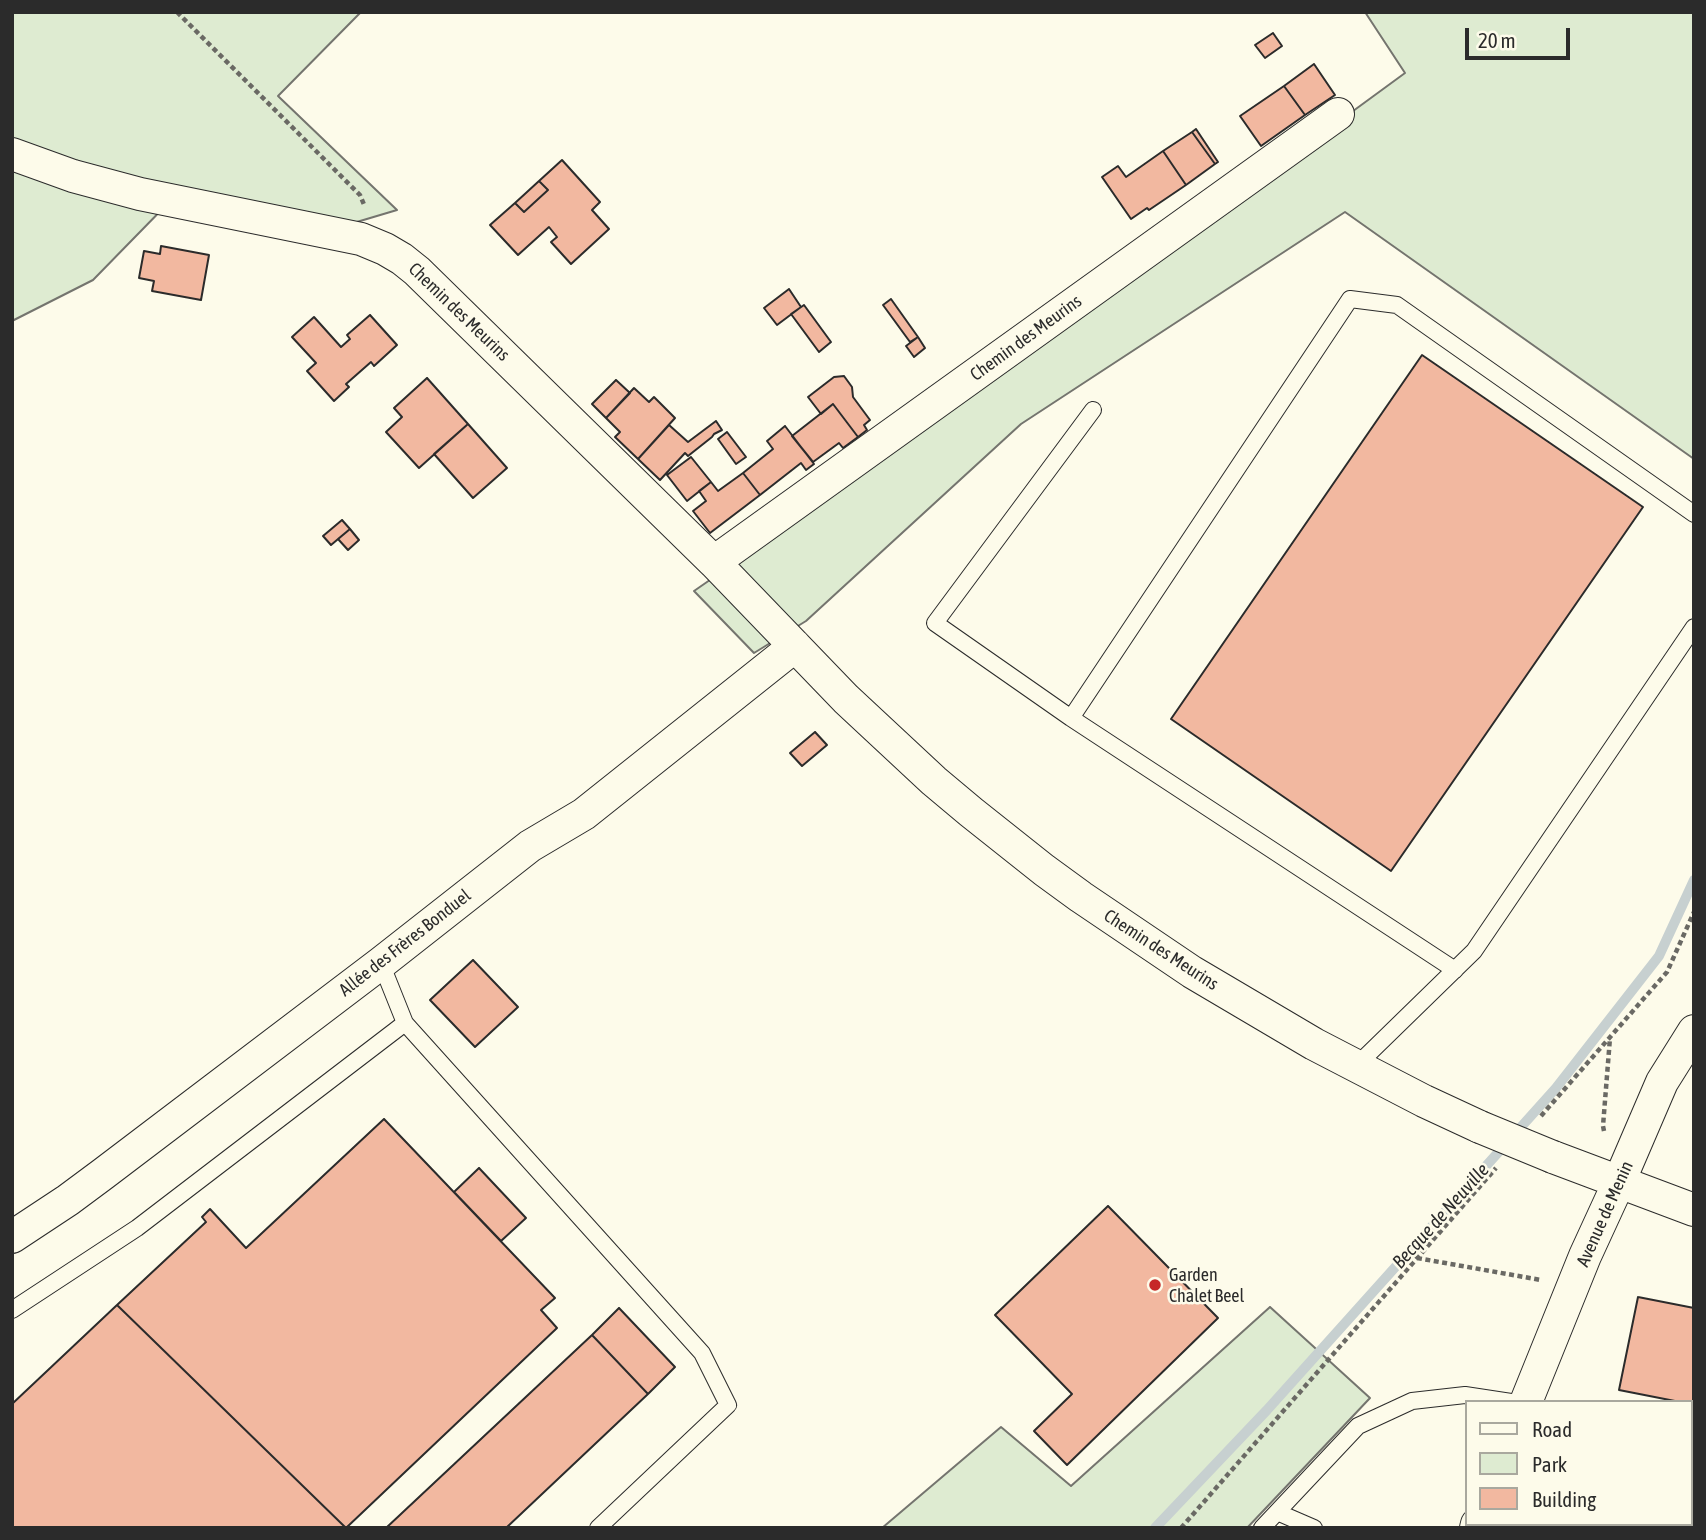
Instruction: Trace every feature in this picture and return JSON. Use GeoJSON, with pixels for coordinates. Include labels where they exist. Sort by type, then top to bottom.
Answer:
{"type":"FeatureCollection","features":[{"type":"Feature","properties":{"kind":"street","name":"Chemin des Meurins"},"geometry":{"type":"LineString","coordinates":[[714,562],[1338,114]]}},
{"type":"Feature","properties":{"kind":"street","name":"Chemin des Meurins"},"geometry":{"type":"LineString","coordinates":[[12,155],[73,176],[140,194],[361,239],[385,249],[417,271],[714,562],[846,699],[934,781],[1044,870],[1192,972],[1356,1066],[1480,1127],[1694,1210]]}},
{"type":"Feature","properties":{"kind":"street","name":"Allée des Frères Bonduel"},"geometry":{"type":"LineString","coordinates":[[12,1237],[94,1181],[530,846],[584,814],[795,646]]}},
{"type":"Feature","properties":{"kind":"street","name":"Avenue de Menin"},"geometry":{"type":"LineString","coordinates":[[1527,1400],[1585,1256],[1662,1082],[1694,1031]]}},
{"type":"Feature","properties":{"kind":"lane"},"geometry":{"type":"LineString","coordinates":[[1071,718],[1350,299],[1396,305],[1694,513]]}},
{"type":"Feature","properties":{"kind":"lane"},"geometry":{"type":"LineString","coordinates":[[1093,410],[935,623],[1071,718],[1455,970]]}},
{"type":"Feature","properties":{"kind":"lane"},"geometry":{"type":"LineString","coordinates":[[1356,1066],[1474,951],[1694,627]]}},
{"type":"Feature","properties":{"kind":"lane"},"geometry":{"type":"LineString","coordinates":[[381,963],[405,1023],[702,1353],[728,1405],[598,1528]]}},
{"type":"Feature","properties":{"kind":"lane"},"geometry":{"type":"LineString","coordinates":[[12,1310],[137,1228],[405,1023]]}},
{"type":"Feature","properties":{"kind":"lane"},"geometry":{"type":"LineString","coordinates":[[1262,1528],[1358,1426],[1412,1401],[1465,1395],[1498,1400]]}},
{"type":"Feature","properties":{"kind":"lane"},"geometry":{"type":"LineString","coordinates":[[1277,1512],[1314,1528]]}},
{"type":"Feature","properties":{"kind":"path"},"geometry":{"type":"LineString","coordinates":[[177,12],[360,195],[385,249]]}},
{"type":"Feature","properties":{"kind":"path"},"geometry":{"type":"LineString","coordinates":[[1536,1121],[1667,972],[1694,912]]}},
{"type":"Feature","properties":{"kind":"path"},"geometry":{"type":"LineString","coordinates":[[1610,1037],[1603,1126],[1619,1182]]}},
{"type":"Feature","properties":{"kind":"path"},"geometry":{"type":"LineString","coordinates":[[1181,1528],[1500,1163]]}},
{"type":"Feature","properties":{"kind":"path"},"geometry":{"type":"LineString","coordinates":[[1417,1258],[1573,1286]]}},
{"type":"Feature","properties":{"kind":"green space"},"geometry":{"type":"Polygon","coordinates":[[[12,12],[361,12],[278,96],[397,210],[350,224],[178,193],[93,280],[12,321],[12,12]]]}},
{"type":"Feature","properties":{"kind":"green space"},"geometry":{"type":"Polygon","coordinates":[[[1365,12],[1694,12],[1694,459],[1345,212],[1021,424],[806,621],[754,653],[694,591],[1405,73],[1365,12]]]}},
{"type":"Feature","properties":{"kind":"green space"},"geometry":{"type":"Polygon","coordinates":[[[1270,1307],[1370,1398],[1247,1528],[882,1528],[1001,1427],[1071,1486],[1270,1307]]]}},
{"type":"Feature","properties":{"kind":"building"},"geometry":{"type":"Polygon","coordinates":[[[1273,33],[1282,46],[1265,58],[1255,45],[1273,33]]]}},
{"type":"Feature","properties":{"kind":"building"},"geometry":{"type":"Polygon","coordinates":[[[1314,64],[1335,95],[1305,115],[1284,86],[1314,64]]]}},
{"type":"Feature","properties":{"kind":"building"},"geometry":{"type":"Polygon","coordinates":[[[1284,86],[1305,115],[1261,146],[1240,116],[1284,86]]]}},
{"type":"Feature","properties":{"kind":"building"},"geometry":{"type":"Polygon","coordinates":[[[1196,129],[1218,162],[1215,164],[1192,132],[1196,129]]]}},
{"type":"Feature","properties":{"kind":"building"},"geometry":{"type":"Polygon","coordinates":[[[1192,132],[1215,164],[1186,185],[1163,151],[1192,132]]]}},
{"type":"Feature","properties":{"kind":"building"},"geometry":{"type":"Polygon","coordinates":[[[1163,151],[1186,185],[1131,219],[1102,177],[1118,166],[1126,177],[1163,151]]]}},
{"type":"Feature","properties":{"kind":"building"},"geometry":{"type":"Polygon","coordinates":[[[562,160],[600,202],[592,210],[609,229],[571,264],[551,242],[557,237],[549,227],[518,255],[490,225],[515,203],[524,212],[548,190],[539,181],[562,160]]]}},
{"type":"Feature","properties":{"kind":"building"},"geometry":{"type":"Polygon","coordinates":[[[539,181],[548,190],[524,212],[515,203],[539,181]]]}},
{"type":"Feature","properties":{"kind":"building"},"geometry":{"type":"Polygon","coordinates":[[[161,246],[209,255],[201,300],[152,291],[154,281],[139,278],[144,251],[160,254],[161,246]]]}},
{"type":"Feature","properties":{"kind":"building"},"geometry":{"type":"Polygon","coordinates":[[[789,289],[801,307],[777,325],[764,308],[789,289]]]}},
{"type":"Feature","properties":{"kind":"building"},"geometry":{"type":"Polygon","coordinates":[[[891,299],[918,337],[910,342],[883,305],[891,299]]]}},
{"type":"Feature","properties":{"kind":"building"},"geometry":{"type":"Polygon","coordinates":[[[804,305],[831,342],[819,352],[791,314],[804,305]]]}},
{"type":"Feature","properties":{"kind":"building"},"geometry":{"type":"Polygon","coordinates":[[[370,315],[397,345],[374,366],[371,362],[346,384],[349,387],[334,401],[307,371],[316,363],[292,337],[314,317],[341,347],[350,339],[347,335],[370,315]]]}},
{"type":"Feature","properties":{"kind":"building"},"geometry":{"type":"Polygon","coordinates":[[[918,337],[925,348],[914,357],[906,346],[918,337]]]}},
{"type":"Feature","properties":{"kind":"building"},"geometry":{"type":"Polygon","coordinates":[[[1422,355],[1643,507],[1391,871],[1171,719],[1422,355]]]}},
{"type":"Feature","properties":{"kind":"building"},"geometry":{"type":"Polygon","coordinates":[[[844,376],[852,387],[853,397],[870,420],[864,425],[867,430],[858,437],[833,404],[821,414],[808,397],[834,377],[844,376]]]}},
{"type":"Feature","properties":{"kind":"building"},"geometry":{"type":"Polygon","coordinates":[[[427,378],[468,424],[419,468],[386,432],[402,417],[394,408],[427,378]]]}},
{"type":"Feature","properties":{"kind":"building"},"geometry":{"type":"Polygon","coordinates":[[[616,380],[630,393],[606,418],[592,404],[616,380]]]}},
{"type":"Feature","properties":{"kind":"building"},"geometry":{"type":"Polygon","coordinates":[[[634,388],[649,402],[654,397],[675,418],[638,459],[615,437],[620,432],[606,418],[634,388]]]}},
{"type":"Feature","properties":{"kind":"building"},"geometry":{"type":"Polygon","coordinates":[[[833,404],[858,437],[843,448],[839,443],[813,462],[792,436],[833,404]]]}},
{"type":"Feature","properties":{"kind":"building"},"geometry":{"type":"Polygon","coordinates":[[[716,421],[722,430],[688,456],[685,453],[660,480],[638,459],[669,425],[688,442],[716,421]]]}},
{"type":"Feature","properties":{"kind":"building"},"geometry":{"type":"Polygon","coordinates":[[[468,424],[507,468],[473,498],[434,454],[468,424]]]}},
{"type":"Feature","properties":{"kind":"building"},"geometry":{"type":"Polygon","coordinates":[[[785,426],[814,464],[806,470],[801,463],[760,495],[743,473],[773,449],[767,441],[785,426]]]}},
{"type":"Feature","properties":{"kind":"building"},"geometry":{"type":"Polygon","coordinates":[[[727,432],[746,457],[736,464],[718,439],[727,432]]]}},
{"type":"Feature","properties":{"kind":"building"},"geometry":{"type":"Polygon","coordinates":[[[691,457],[711,482],[687,501],[667,475],[691,457]]]}},
{"type":"Feature","properties":{"kind":"building"},"geometry":{"type":"Polygon","coordinates":[[[743,473],[760,495],[710,533],[693,511],[706,501],[699,491],[711,482],[718,491],[743,473]]]}},
{"type":"Feature","properties":{"kind":"building"},"geometry":{"type":"Polygon","coordinates":[[[342,520],[350,529],[331,545],[323,536],[342,520]]]}},
{"type":"Feature","properties":{"kind":"building"},"geometry":{"type":"Polygon","coordinates":[[[350,529],[359,540],[348,550],[338,539],[350,529]]]}},
{"type":"Feature","properties":{"kind":"building"},"geometry":{"type":"Polygon","coordinates":[[[815,732],[827,745],[802,766],[790,753],[815,732]]]}},
{"type":"Feature","properties":{"kind":"building"},"geometry":{"type":"Polygon","coordinates":[[[473,960],[518,1007],[475,1047],[430,1000],[473,960]]]}},
{"type":"Feature","properties":{"kind":"building"},"geometry":{"type":"Polygon","coordinates":[[[384,1119],[555,1298],[541,1310],[557,1328],[346,1528],[117,1305],[206,1222],[202,1217],[210,1209],[246,1248],[384,1119]]]}},
{"type":"Feature","properties":{"kind":"building"},"geometry":{"type":"Polygon","coordinates":[[[479,1168],[526,1218],[501,1241],[454,1192],[479,1168]]]}},
{"type":"Feature","properties":{"kind":"building"},"geometry":{"type":"Polygon","coordinates":[[[1108,1206],[1218,1318],[1067,1465],[1034,1431],[1072,1394],[995,1315],[1108,1206]]]}},
{"type":"Feature","properties":{"kind":"building"},"geometry":{"type":"Polygon","coordinates":[[[1638,1297],[1694,1308],[1694,1528],[1591,1528],[1692,1526],[1692,1400],[1670,1400],[1619,1390],[1638,1297]]]}},
{"type":"Feature","properties":{"kind":"building"},"geometry":{"type":"Polygon","coordinates":[[[117,1305],[346,1528],[12,1528],[12,1404],[117,1305]]]}},
{"type":"Feature","properties":{"kind":"building"},"geometry":{"type":"Polygon","coordinates":[[[619,1308],[675,1367],[648,1394],[592,1335],[619,1308]]]}},
{"type":"Feature","properties":{"kind":"building"},"geometry":{"type":"Polygon","coordinates":[[[592,1335],[648,1394],[506,1528],[386,1528],[592,1335]]]}},
{"type":"Feature","properties":{"kind":"waterway","name":"Becque de Neuville"},"geometry":{"type":"LineString","coordinates":[[1155,1528],[1267,1410],[1556,1088],[1659,956],[1694,880]]}},
{"type":"Feature","properties":{"kind":"place","name":"Garden Chalet Beel"},"geometry":{"type":"Point","coordinates":[1155,1285]}}]}
